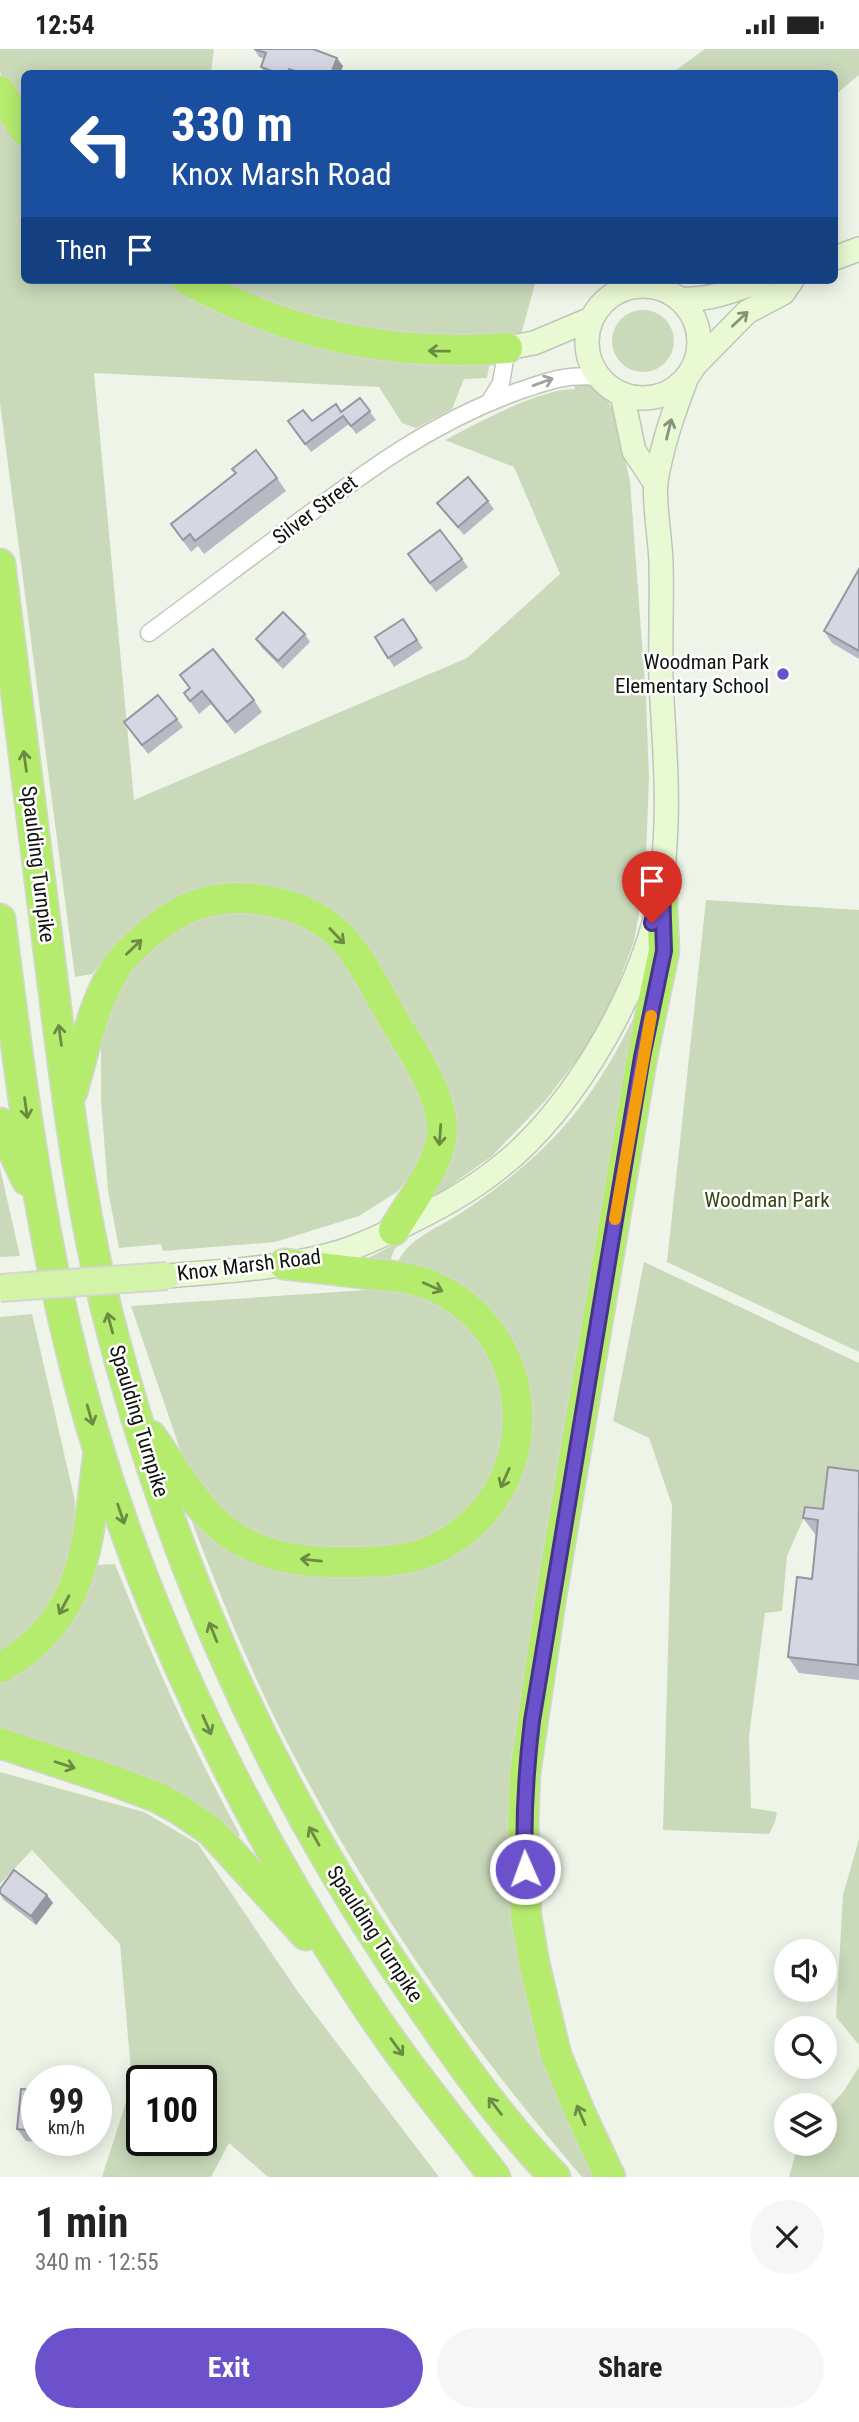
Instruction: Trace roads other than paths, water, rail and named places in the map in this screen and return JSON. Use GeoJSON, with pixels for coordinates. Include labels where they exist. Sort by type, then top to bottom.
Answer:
{"type":"FeatureCollection","features":[{"type":"Feature","properties":{"kind":"highway"},"geometry":{"type":"LineString","coordinates":[[0,91],[21,125]]}},
{"type":"Feature","properties":{"kind":"highway"},"geometry":{"type":"LineString","coordinates":[[195,284],[263,316],[310,332],[359,343],[433,351],[507,348]]}},
{"type":"Feature","properties":{"kind":"highway","name":"Spaulding Turnpike"},"geometry":{"type":"LineString","coordinates":[[0,564],[69,1103],[90,1233],[108,1315],[158,1484],[219,1646],[281,1776],[334,1870],[451,2050],[501,2115],[555,2177]]}},
{"type":"Feature","properties":{"kind":"highway"},"geometry":{"type":"LineString","coordinates":[[610,2177],[556,2055],[526,1916],[523,1823],[532,1721],[558,1555],[642,1057],[664,951],[662,887]]}},
{"type":"Feature","properties":{"kind":"highway"},"geometry":{"type":"LineString","coordinates":[[69,1103],[97,1003],[105,985],[121,960],[156,926],[187,909],[216,900],[280,902],[308,913],[335,931],[356,957],[417,1060],[434,1095],[442,1126],[438,1154],[394,1230]]}},
{"type":"Feature","properties":{"kind":"highway","name":"Spaulding Turnpike"},"geometry":{"type":"LineString","coordinates":[[0,919],[40,1206],[64,1324],[99,1450],[144,1578],[212,1736],[261,1832],[306,1910],[357,1992],[495,2177]]}},
{"type":"Feature","properties":{"kind":"highway"},"geometry":{"type":"LineString","coordinates":[[0,1123],[40,1206]]}},
{"type":"Feature","properties":{"kind":"highway"},"geometry":{"type":"LineString","coordinates":[[135,1413],[210,1517],[236,1538],[268,1553],[330,1562],[386,1562],[408,1559],[444,1544],[476,1520],[489,1506],[504,1480],[518,1433],[516,1392],[511,1372],[493,1336],[465,1306],[430,1285],[391,1274],[367,1274],[284,1264]]}},
{"type":"Feature","properties":{"kind":"highway"},"geometry":{"type":"LineString","coordinates":[[0,1668],[19,1658],[46,1635],[65,1607],[82,1569],[99,1450]]}},
{"type":"Feature","properties":{"kind":"highway"},"geometry":{"type":"LineString","coordinates":[[0,1743],[157,1797],[195,1819],[211,1831],[357,1992]]}},
{"type":"Feature","properties":{"kind":"main road"},"geometry":{"type":"LineString","coordinates":[[838,257],[859,249]]}},
{"type":"Feature","properties":{"kind":"main road"},"geometry":{"type":"LineString","coordinates":[[680,299],[699,300],[750,284]]}},
{"type":"Feature","properties":{"kind":"main road"},"geometry":{"type":"LineString","coordinates":[[691,371],[699,348],[698,330],[691,313],[680,299],[662,289],[634,286],[620,290],[608,297],[591,319],[586,343],[588,355],[599,377],[622,394],[643,398],[664,394],[677,387],[747,312],[783,293],[789,284]]}},
{"type":"Feature","properties":{"kind":"main road"},"geometry":{"type":"LineString","coordinates":[[507,348],[534,342],[591,319]]}},
{"type":"Feature","properties":{"kind":"main road","name":"Knox Marsh Road"},"geometry":{"type":"LineString","coordinates":[[0,1288],[167,1276],[284,1264],[330,1255],[394,1230],[444,1206],[503,1165],[546,1121],[579,1081],[628,994],[648,941],[662,887],[666,823],[665,755],[661,677],[661,562],[656,484],[673,411],[691,371]]}},
{"type":"Feature","properties":{"kind":"main road"},"geometry":{"type":"LineString","coordinates":[[622,394],[634,451],[656,484]]}},
{"type":"Feature","properties":{"kind":"street"},"geometry":{"type":"LineString","coordinates":[[491,401],[501,383],[507,348]]}},
{"type":"Feature","properties":{"kind":"street","name":"Silver Street"},"geometry":{"type":"LineString","coordinates":[[149,633],[383,459],[443,424],[491,401],[558,377],[599,377]]}},
{"type":"Feature","properties":{"kind":"place","name":"Woodman Park Elementary School"},"geometry":{"type":"Point","coordinates":[783,674]}},
{"type":"Feature","properties":{"kind":"park label","name":"Woodman Park"},"geometry":{"type":"Point","coordinates":[767,1200]}}]}
